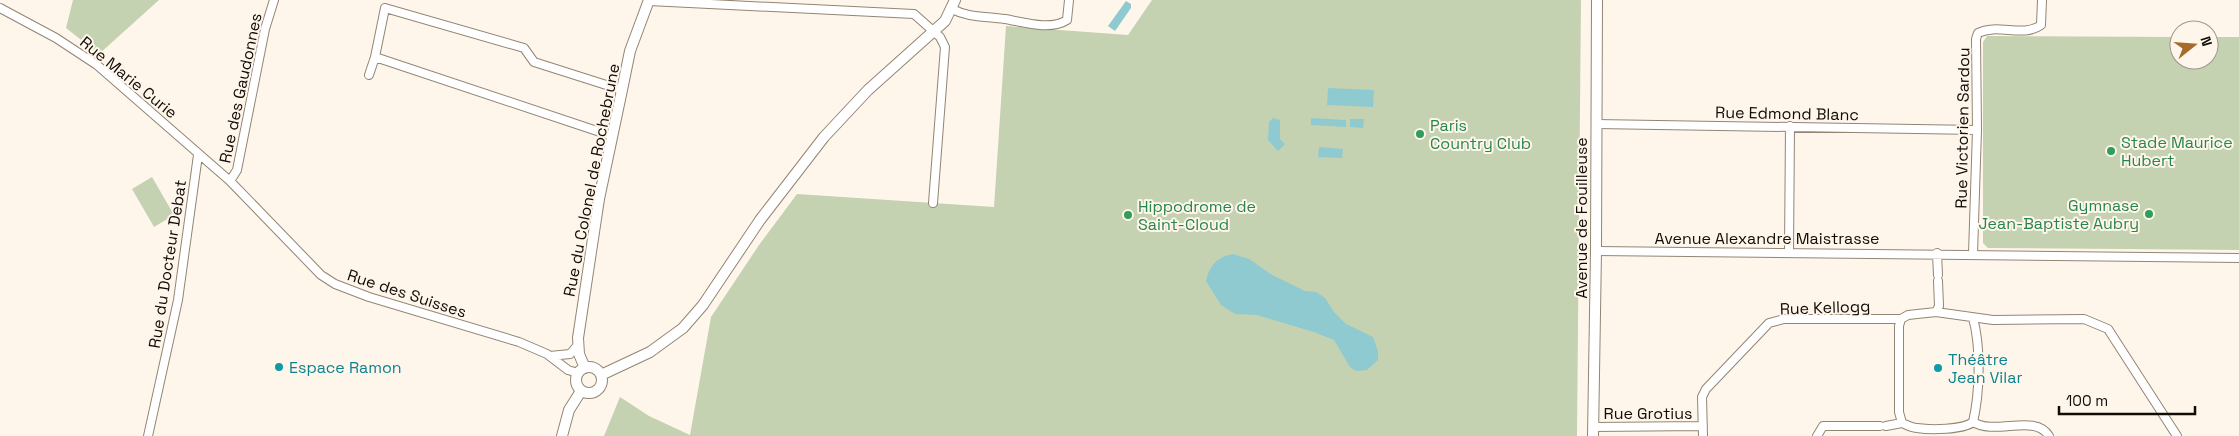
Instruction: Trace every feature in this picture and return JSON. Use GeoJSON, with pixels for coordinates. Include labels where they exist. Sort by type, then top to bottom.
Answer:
{"type":"FeatureCollection","features":[{"type":"Feature","properties":{"kind":"street","name":"Rue des Gaudonnes"},"geometry":{"type":"LineString","coordinates":[[230,182],[237,170],[265,29],[274,0]]}},
{"type":"Feature","properties":{"kind":"street"},"geometry":{"type":"LineString","coordinates":[[649,0],[914,14],[934,31],[945,47],[933,203]]}},
{"type":"Feature","properties":{"kind":"street","name":"Rue du Colonel de Rochebrune"},"geometry":{"type":"LineString","coordinates":[[581,371],[578,345],[599,199],[630,51],[649,0]]}},
{"type":"Feature","properties":{"kind":"street"},"geometry":{"type":"LineString","coordinates":[[601,375],[650,352],[683,328],[703,305],[760,220],[830,131],[868,90],[945,21],[953,5],[969,16],[1006,19],[1018,23],[1057,24],[1067,20],[1069,0]]}},
{"type":"Feature","properties":{"kind":"street","name":"Avenue de Fouilleuse"},"geometry":{"type":"LineString","coordinates":[[1593,431],[1597,0]]}},
{"type":"Feature","properties":{"kind":"street","name":"Rue Victorien Sardou"},"geometry":{"type":"LineString","coordinates":[[1973,254],[1977,130],[1976,39],[1978,33],[1986,29],[2033,31],[2042,25],[2042,0]]}},
{"type":"Feature","properties":{"kind":"street","name":"Rue Marie Curie"},"geometry":{"type":"LineString","coordinates":[[0,8],[26,20],[84,55],[166,124],[230,182]]}},
{"type":"Feature","properties":{"kind":"street"},"geometry":{"type":"LineString","coordinates":[[369,75],[375,57],[385,8],[524,48],[534,62],[622,90]]}},
{"type":"Feature","properties":{"kind":"street"},"geometry":{"type":"LineString","coordinates":[[375,57],[612,136]]}},
{"type":"Feature","properties":{"kind":"street","name":"Rue Edmond Blanc"},"geometry":{"type":"LineString","coordinates":[[1596,124],[1977,130]]}},
{"type":"Feature","properties":{"kind":"street"},"geometry":{"type":"LineString","coordinates":[[1789,252],[1790,126]]}},
{"type":"Feature","properties":{"kind":"street","name":"Rue du Docteur Debat"},"geometry":{"type":"LineString","coordinates":[[148,436],[178,300],[191,190],[198,154]]}},
{"type":"Feature","properties":{"kind":"street","name":"Rue des Suisses"},"geometry":{"type":"LineString","coordinates":[[230,182],[321,276],[335,284],[369,297],[519,342],[550,356],[568,370],[581,371]]}},
{"type":"Feature","properties":{"kind":"street","name":"Avenue Alexandre Maistrasse"},"geometry":{"type":"LineString","coordinates":[[1596,251],[1937,253],[2239,258]]}},
{"type":"Feature","properties":{"kind":"street"},"geometry":{"type":"LineString","coordinates":[[1936,312],[1939,306],[1937,253]]}},
{"type":"Feature","properties":{"kind":"street","name":"Rue Kellogg"},"geometry":{"type":"LineString","coordinates":[[1703,436],[1702,397],[1706,389],[1769,323],[1784,319],[1901,320],[1908,314],[1936,312],[1945,315],[1966,315],[1973,318],[1993,320],[2084,319],[2108,329],[2177,436]]}},
{"type":"Feature","properties":{"kind":"street"},"geometry":{"type":"LineString","coordinates":[[1973,318],[1976,329],[1978,386],[1974,422]]}},
{"type":"Feature","properties":{"kind":"street"},"geometry":{"type":"LineString","coordinates":[[1901,320],[1899,326],[1899,412],[1902,423]]}},
{"type":"Feature","properties":{"kind":"street"},"geometry":{"type":"LineString","coordinates":[[550,356],[570,354],[578,345]]}},
{"type":"Feature","properties":{"kind":"street"},"geometry":{"type":"LineString","coordinates":[[594,368],[601,375],[602,383],[597,391],[588,394],[581,391],[576,382],[581,371],[594,368]]}},
{"type":"Feature","properties":{"kind":"street"},"geometry":{"type":"LineString","coordinates":[[562,436],[569,410],[581,391]]}},
{"type":"Feature","properties":{"kind":"street"},"geometry":{"type":"LineString","coordinates":[[1817,436],[1823,426],[1883,426],[1902,423],[1936,432],[1962,427],[1974,422]]}},
{"type":"Feature","properties":{"kind":"street"},"geometry":{"type":"LineString","coordinates":[[1974,422],[1989,428],[2037,426],[2045,429],[2049,436]]}},
{"type":"Feature","properties":{"kind":"street","name":"Rue Grotius"},"geometry":{"type":"LineString","coordinates":[[1593,431],[1703,426]]}},
{"type":"Feature","properties":{"kind":"green space"},"geometry":{"type":"Polygon","coordinates":[[[73,0],[159,0],[99,54],[66,28],[73,0]]]}},
{"type":"Feature","properties":{"kind":"green space"},"geometry":{"type":"Polygon","coordinates":[[[1152,0],[1581,0],[1577,436],[604,436],[620,397],[649,416],[690,435],[711,317],[759,245],[797,194],[994,207],[1006,26],[1128,35],[1152,0]]]}},
{"type":"Feature","properties":{"kind":"green space","name":"Stade Maurice Hubert"},"geometry":{"type":"Polygon","coordinates":[[[1987,36],[2169,37],[2169,70],[2219,70],[2219,37],[2239,37],[2239,250],[1988,248],[1983,243],[1983,42],[1987,36]]]}},
{"type":"Feature","properties":{"kind":"green space"},"geometry":{"type":"Polygon","coordinates":[[[152,177],[174,215],[154,227],[132,189],[152,177]]]}},
{"type":"Feature","properties":{"kind":"water"},"geometry":{"type":"Polygon","coordinates":[[[1126,1],[1131,4],[1131,8],[1115,31],[1108,26],[1126,1]]]}},
{"type":"Feature","properties":{"kind":"water"},"geometry":{"type":"Polygon","coordinates":[[[1328,88],[1374,90],[1373,107],[1327,105],[1328,88]]]}},
{"type":"Feature","properties":{"kind":"water"},"geometry":{"type":"Polygon","coordinates":[[[1273,118],[1280,120],[1280,139],[1285,144],[1278,151],[1268,140],[1269,122],[1273,118]]]}},
{"type":"Feature","properties":{"kind":"water"},"geometry":{"type":"Polygon","coordinates":[[[1311,118],[1346,120],[1346,127],[1311,125],[1311,118]]]}},
{"type":"Feature","properties":{"kind":"water"},"geometry":{"type":"Polygon","coordinates":[[[1350,119],[1364,119],[1363,128],[1350,127],[1350,119]]]}},
{"type":"Feature","properties":{"kind":"water"},"geometry":{"type":"Polygon","coordinates":[[[1319,147],[1343,149],[1342,158],[1318,157],[1319,147]]]}},
{"type":"Feature","properties":{"kind":"water"},"geometry":{"type":"Polygon","coordinates":[[[1233,254],[1249,259],[1272,275],[1305,291],[1316,292],[1325,298],[1334,312],[1346,324],[1373,337],[1378,351],[1378,360],[1367,370],[1356,371],[1350,367],[1334,340],[1257,315],[1235,314],[1221,305],[1206,281],[1212,266],[1218,260],[1233,254]]]}},
{"type":"Feature","properties":{"kind":"place","name":"Paris Country Club"},"geometry":{"type":"Point","coordinates":[1420,134]}},
{"type":"Feature","properties":{"kind":"place","name":"Stade Maurice Hubert"},"geometry":{"type":"Point","coordinates":[2111,151]}},
{"type":"Feature","properties":{"kind":"place","name":"Gymnase Jean-Baptiste Aubry"},"geometry":{"type":"Point","coordinates":[2149,214]}},
{"type":"Feature","properties":{"kind":"place","name":"Hippodrome de Saint-Cloud"},"geometry":{"type":"Point","coordinates":[1128,215]}},
{"type":"Feature","properties":{"kind":"place","name":"Espace Ramon"},"geometry":{"type":"Point","coordinates":[279,367]}},
{"type":"Feature","properties":{"kind":"place","name":"Théâtre Jean Vilar"},"geometry":{"type":"Point","coordinates":[1938,368]}}]}
